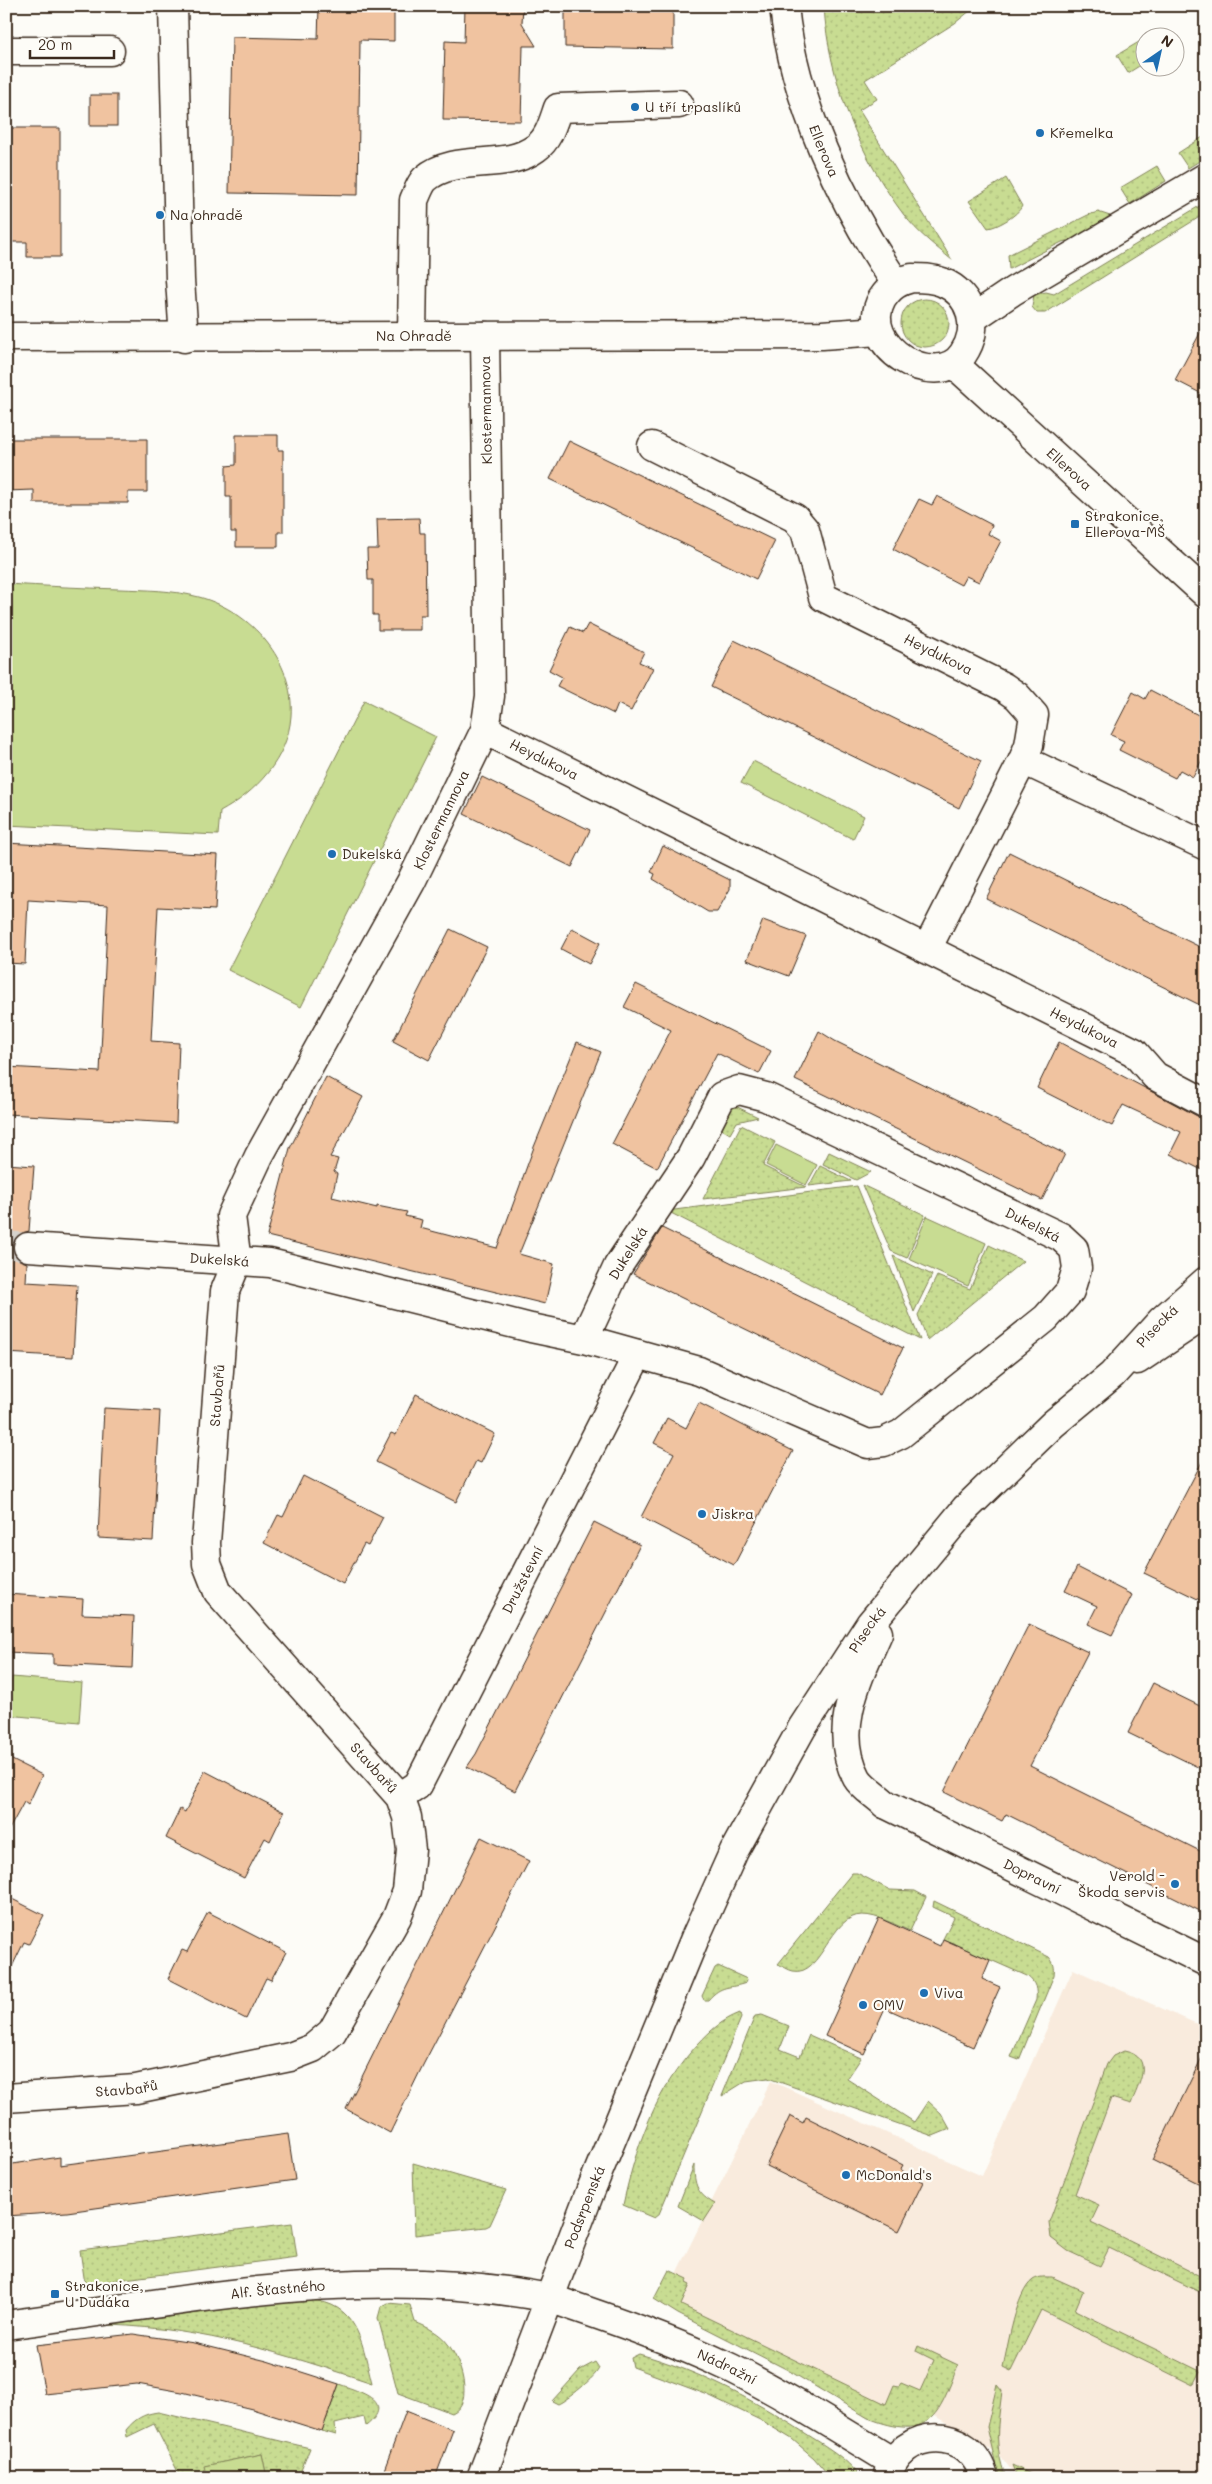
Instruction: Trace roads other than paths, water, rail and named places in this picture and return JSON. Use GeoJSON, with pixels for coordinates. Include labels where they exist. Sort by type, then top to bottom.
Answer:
{"type":"FeatureCollection","features":[{"type":"Feature","properties":{"kind":"street"},"geometry":{"type":"LineString","coordinates":[[173,6],[180,280],[184,338]]}},
{"type":"Feature","properties":{"kind":"street","name":"Ellerova"},"geometry":{"type":"LineString","coordinates":[[784,6],[801,86],[824,154],[850,209],[896,283]]}},
{"type":"Feature","properties":{"kind":"street"},"geometry":{"type":"LineString","coordinates":[[6,51],[110,51]]}},
{"type":"Feature","properties":{"kind":"street"},"geometry":{"type":"LineString","coordinates":[[412,336],[414,200],[424,180],[442,169],[469,162],[510,159],[536,149],[547,136],[558,108],[679,104]]}},
{"type":"Feature","properties":{"kind":"street"},"geometry":{"type":"LineString","coordinates":[[973,318],[1013,291],[1206,177]]}},
{"type":"Feature","properties":{"kind":"street"},"geometry":{"type":"LineString","coordinates":[[912,278],[928,278],[942,282],[963,297],[973,318],[973,329],[968,348],[954,364],[934,368],[908,362],[895,354],[884,342],[879,331],[877,316],[880,303],[887,291],[896,283],[912,278]]}},
{"type":"Feature","properties":{"kind":"street","name":"Na Ohradě"},"geometry":{"type":"LineString","coordinates":[[6,337],[822,335],[879,331]]}},
{"type":"Feature","properties":{"kind":"street","name":"Klostermannova"},"geometry":{"type":"LineString","coordinates":[[237,1262],[231,1216],[235,1207],[259,1156],[411,882],[485,730],[490,696],[485,336]]}},
{"type":"Feature","properties":{"kind":"street","name":"Ellerova"},"geometry":{"type":"LineString","coordinates":[[954,364],[1206,594]]}},
{"type":"Feature","properties":{"kind":"street","name":"Heydukova"},"geometry":{"type":"LineString","coordinates":[[652,446],[795,518],[805,530],[824,597],[1004,687],[1017,696],[1034,715],[1029,745],[1023,760],[927,949]]}},
{"type":"Feature","properties":{"kind":"street","name":"Heydukova"},"geometry":{"type":"LineString","coordinates":[[485,730],[1134,1052],[1155,1076],[1206,1103]]}},
{"type":"Feature","properties":{"kind":"street"},"geometry":{"type":"LineString","coordinates":[[1023,760],[1206,846]]}},
{"type":"Feature","properties":{"kind":"street","name":"Dukelská"},"geometry":{"type":"LineString","coordinates":[[28,1246],[270,1263],[531,1328],[584,1339],[699,1371],[868,1444],[884,1442],[901,1434],[1046,1318],[1070,1291],[1077,1268],[1074,1249],[1061,1237],[766,1097],[739,1090],[722,1096],[691,1157],[618,1266],[584,1339]]}},
{"type":"Feature","properties":{"kind":"street","name":"Stavbařů"},"geometry":{"type":"LineString","coordinates":[[6,2098],[136,2089],[290,2057],[313,2048],[332,2032],[397,1917],[407,1891],[411,1850],[407,1817],[400,1797],[225,1599],[210,1577],[206,1564],[225,1291],[237,1262]]}},
{"type":"Feature","properties":{"kind":"street","name":"Písecká"},"geometry":{"type":"LineString","coordinates":[[695,1938],[734,1851],[802,1728],[838,1670],[900,1586],[935,1542],[993,1480],[1053,1424],[1112,1375],[1162,1320],[1206,1281]]}},
{"type":"Feature","properties":{"kind":"street","name":"Písecká"},"geometry":{"type":"LineString","coordinates":[[1112,1375],[1166,1343],[1206,1314]]}},
{"type":"Feature","properties":{"kind":"street","name":"Družstevní"},"geometry":{"type":"LineString","coordinates":[[400,1797],[418,1785],[638,1354]]}},
{"type":"Feature","properties":{"kind":"street","name":"Dopravní"},"geometry":{"type":"LineString","coordinates":[[900,1586],[848,1704],[846,1748],[857,1779],[885,1804],[1206,1962]]}},
{"type":"Feature","properties":{"kind":"street","name":"Podsrpenská"},"geometry":{"type":"LineString","coordinates":[[481,2478],[644,2059],[695,1938]]}},
{"type":"Feature","properties":{"kind":"street","name":"Alf. Šťastného"},"geometry":{"type":"LineString","coordinates":[[6,2324],[322,2285],[415,2282],[479,2286],[550,2298]]}},
{"type":"Feature","properties":{"kind":"street","name":"Nádražní"},"geometry":{"type":"LineString","coordinates":[[550,2298],[636,2327],[731,2368],[796,2404],[890,2470],[902,2451],[913,2443],[926,2438],[940,2438],[958,2443],[970,2451],[978,2462],[984,2478]]}},
{"type":"Feature","properties":{"kind":"tunnel"},"geometry":{"type":"LineString","coordinates":[[6,1245],[28,1247]]}},
{"type":"Feature","properties":{"kind":"place","name":"U tří trpaslíků"},"geometry":{"type":"Point","coordinates":[635,107]}},
{"type":"Feature","properties":{"kind":"place","name":"Křemelka"},"geometry":{"type":"Point","coordinates":[1040,133]}},
{"type":"Feature","properties":{"kind":"place","name":"Na ohradě"},"geometry":{"type":"Point","coordinates":[160,215]}},
{"type":"Feature","properties":{"kind":"place","name":"Strakonice, Ellerova-MŠ"},"geometry":{"type":"Point","coordinates":[1075,524]}},
{"type":"Feature","properties":{"kind":"place","name":"Dukelská"},"geometry":{"type":"Point","coordinates":[332,854]}},
{"type":"Feature","properties":{"kind":"place","name":"Jiskra"},"geometry":{"type":"Point","coordinates":[702,1514]}},
{"type":"Feature","properties":{"kind":"place","name":"Verold - Škoda servis"},"geometry":{"type":"Point","coordinates":[1175,1884]}},
{"type":"Feature","properties":{"kind":"place","name":"Viva"},"geometry":{"type":"Point","coordinates":[924,1993]}},
{"type":"Feature","properties":{"kind":"place","name":"OMV"},"geometry":{"type":"Point","coordinates":[863,2005]}},
{"type":"Feature","properties":{"kind":"place","name":"McDonald's"},"geometry":{"type":"Point","coordinates":[846,2175]}},
{"type":"Feature","properties":{"kind":"place","name":"Strakonice, U Dudáka"},"geometry":{"type":"Point","coordinates":[55,2294]}}]}
